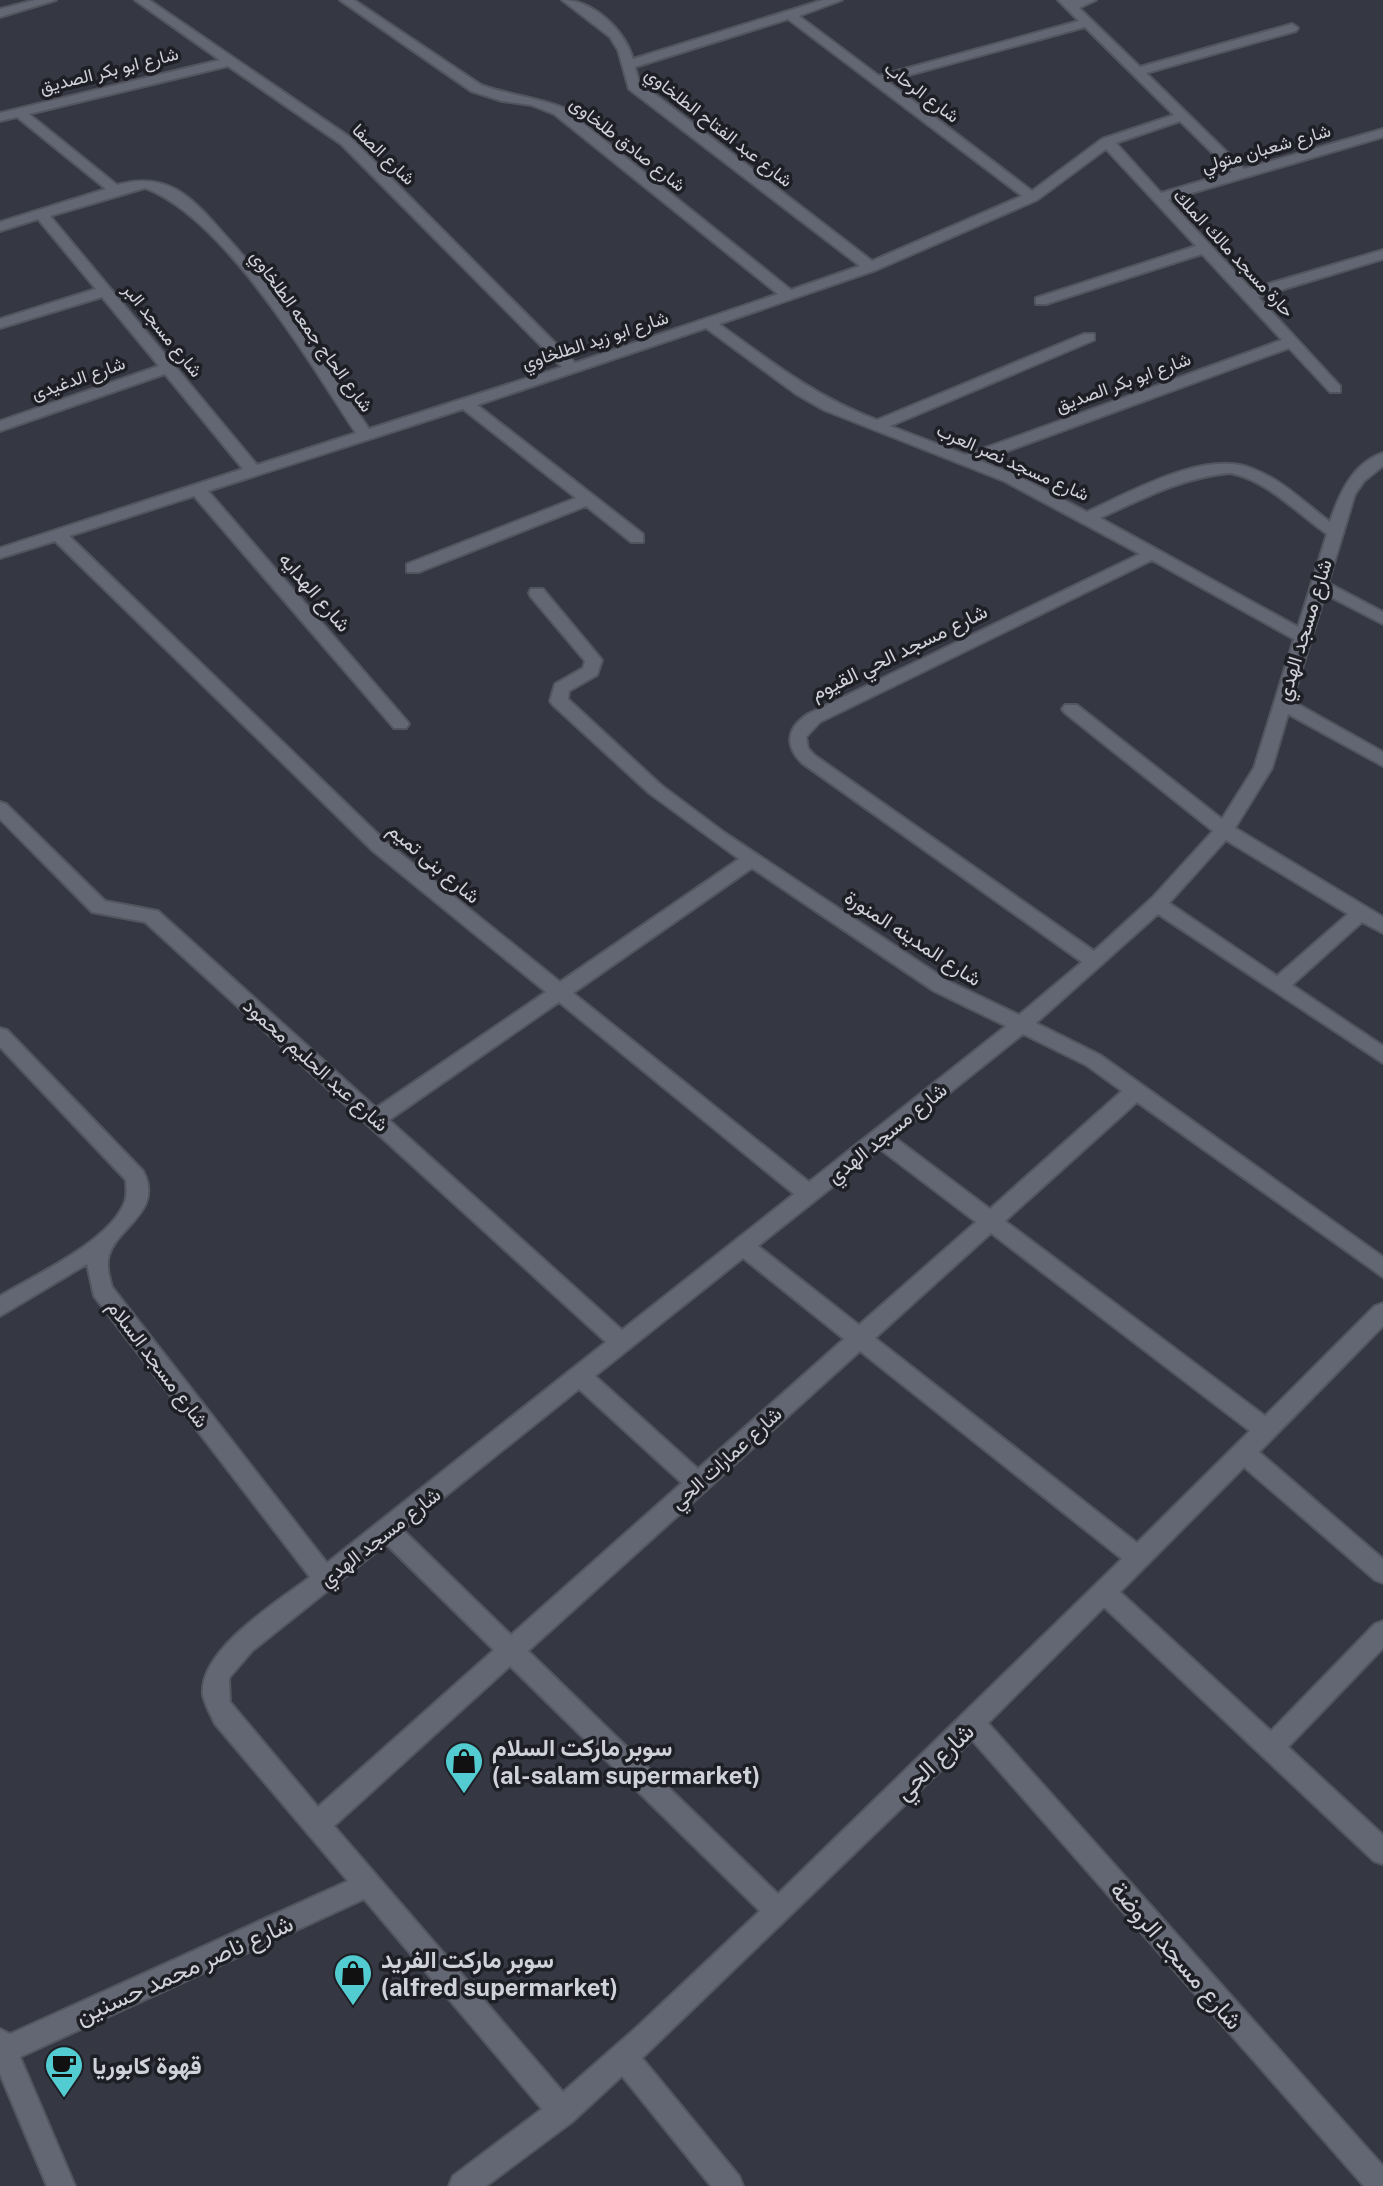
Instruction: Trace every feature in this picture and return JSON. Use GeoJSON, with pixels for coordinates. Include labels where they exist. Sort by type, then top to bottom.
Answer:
{"type":"FeatureCollection","features":[{"type":"Feature","properties":{"kind":"street"},"geometry":{"type":"LineString","coordinates":[[0,13],[50,0]]}},
{"type":"Feature","properties":{"kind":"street","name":"شارع الصفا"},"geometry":{"type":"LineString","coordinates":[[141,0],[346,141],[572,369]]}},
{"type":"Feature","properties":{"kind":"street","name":"شارع صادق طلخاوى"},"geometry":{"type":"LineString","coordinates":[[346,0],[476,88],[502,97],[534,101],[559,111],[790,296]]}},
{"type":"Feature","properties":{"kind":"street","name":"شارع عبد الفتاح الطلخاوي"},"geometry":{"type":"LineString","coordinates":[[568,0],[606,25],[618,38],[628,65],[628,76],[645,96],[871,267]]}},
{"type":"Feature","properties":{"kind":"street"},"geometry":{"type":"LineString","coordinates":[[628,65],[836,0]]}},
{"type":"Feature","properties":{"kind":"street"},"geometry":{"type":"LineString","coordinates":[[1067,3],[1090,0]]}},
{"type":"Feature","properties":{"kind":"street"},"geometry":{"type":"LineString","coordinates":[[1067,3],[1180,117],[1242,174]]}},
{"type":"Feature","properties":{"kind":"street","name":"شارع الرحاب"},"geometry":{"type":"LineString","coordinates":[[790,15],[1032,197]]}},
{"type":"Feature","properties":{"kind":"street"},"geometry":{"type":"LineString","coordinates":[[877,80],[1087,23]]}},
{"type":"Feature","properties":{"kind":"street"},"geometry":{"type":"LineString","coordinates":[[1135,72],[1292,28]]}},
{"type":"Feature","properties":{"kind":"street","name":"شارع ابو بكر الصديق"},"geometry":{"type":"LineString","coordinates":[[0,117],[227,62]]}},
{"type":"Feature","properties":{"kind":"street"},"geometry":{"type":"LineString","coordinates":[[19,112],[116,191]]}},
{"type":"Feature","properties":{"kind":"street","name":"شارع ابو زيد الطلخاوي"},"geometry":{"type":"LineString","coordinates":[[0,553],[572,369],[871,267],[1032,197],[1058,181],[1107,142],[1180,117]]}},
{"type":"Feature","properties":{"kind":"street","name":"شارع شعبان متولي"},"geometry":{"type":"LineString","coordinates":[[1158,198],[1383,133]]}},
{"type":"Feature","properties":{"kind":"street","name":"حارة مسجد مالك الملك"},"geometry":{"type":"LineString","coordinates":[[1107,142],[1335,389]]}},
{"type":"Feature","properties":{"kind":"street","name":"شارع الحاج جمعه الطلخاوي"},"geometry":{"type":"LineString","coordinates":[[116,191],[145,184],[158,185],[207,224],[251,273],[365,435]]}},
{"type":"Feature","properties":{"kind":"street"},"geometry":{"type":"LineString","coordinates":[[0,227],[116,191]]}},
{"type":"Feature","properties":{"kind":"street","name":"شارع مسجد البر"},"geometry":{"type":"LineString","coordinates":[[41,214],[253,471]]}},
{"type":"Feature","properties":{"kind":"street"},"geometry":{"type":"LineString","coordinates":[[1041,301],[1205,248]]}},
{"type":"Feature","properties":{"kind":"street"},"geometry":{"type":"LineString","coordinates":[[1248,295],[1383,254]]}},
{"type":"Feature","properties":{"kind":"street"},"geometry":{"type":"LineString","coordinates":[[0,324],[105,291]]}},
{"type":"Feature","properties":{"kind":"street","name":"شارع مسجد نصر العرب"},"geometry":{"type":"LineString","coordinates":[[709,323],[801,391],[876,426],[968,460],[1087,518],[1303,637]]}},
{"type":"Feature","properties":{"kind":"street"},"geometry":{"type":"LineString","coordinates":[[876,426],[1089,337]]}},
{"type":"Feature","properties":{"kind":"street","name":"شارع ابو بكر الصديق"},"geometry":{"type":"LineString","coordinates":[[968,460],[1291,342]]}},
{"type":"Feature","properties":{"kind":"street","name":"شارع الدغيدى"},"geometry":{"type":"LineString","coordinates":[[0,426],[169,368]]}},
{"type":"Feature","properties":{"kind":"street"},"geometry":{"type":"LineString","coordinates":[[465,403],[637,538]]}},
{"type":"Feature","properties":{"kind":"street","name":"شارع مسجد الهدي"},"geometry":{"type":"LineString","coordinates":[[316,1825],[216,1705],[213,1692],[222,1665],[238,1648],[1022,1024],[1095,961],[1226,831],[1248,799],[1263,768],[1347,494],[1358,478],[1383,458]]}},
{"type":"Feature","properties":{"kind":"street"},"geometry":{"type":"LineString","coordinates":[[1087,518],[1201,471],[1223,467],[1236,468],[1257,477],[1334,532]]}},
{"type":"Feature","properties":{"kind":"street","name":"شارع الهدايه"},"geometry":{"type":"LineString","coordinates":[[197,489],[400,724]]}},
{"type":"Feature","properties":{"kind":"street"},"geometry":{"type":"LineString","coordinates":[[413,568],[588,499]]}},
{"type":"Feature","properties":{"kind":"street","name":"شارع بنى تميم"},"geometry":{"type":"LineString","coordinates":[[58,534],[379,846],[810,1195]]}},
{"type":"Feature","properties":{"kind":"street","name":"شارع مسجد الحي القيوم"},"geometry":{"type":"LineString","coordinates":[[1095,961],[808,759],[797,746],[796,737],[805,723],[814,718],[1152,554]]}},
{"type":"Feature","properties":{"kind":"street"},"geometry":{"type":"LineString","coordinates":[[1318,584],[1383,619]]}},
{"type":"Feature","properties":{"kind":"street","name":"شارع المدينه المنورة"},"geometry":{"type":"LineString","coordinates":[[537,593],[594,660],[594,666],[586,675],[561,688],[558,696],[561,705],[655,789],[941,986],[1093,1060],[1383,1268]]}},
{"type":"Feature","properties":{"kind":"street"},"geometry":{"type":"LineString","coordinates":[[1282,703],[1383,760]]}},
{"type":"Feature","properties":{"kind":"street"},"geometry":{"type":"LineString","coordinates":[[1071,709],[1226,831],[1383,926]]}},
{"type":"Feature","properties":{"kind":"street","name":"شارع عبد الحليم محمود"},"geometry":{"type":"LineString","coordinates":[[0,808],[99,907],[151,916],[623,1344]]}},
{"type":"Feature","properties":{"kind":"street"},"geometry":{"type":"LineString","coordinates":[[375,1119],[753,859]]}},
{"type":"Feature","properties":{"kind":"street"},"geometry":{"type":"LineString","coordinates":[[1155,903],[1383,1056]]}},
{"type":"Feature","properties":{"kind":"street"},"geometry":{"type":"LineString","coordinates":[[1278,986],[1361,913]]}},
{"type":"Feature","properties":{"kind":"street"},"geometry":{"type":"LineString","coordinates":[[0,1035],[136,1177],[139,1191],[136,1205],[128,1218],[104,1243],[0,1307]]}},
{"type":"Feature","properties":{"kind":"street","name":"شارع عمارات الحي"},"geometry":{"type":"LineString","coordinates":[[316,1825],[1136,1091]]}},
{"type":"Feature","properties":{"kind":"street"},"geometry":{"type":"LineString","coordinates":[[880,1138],[1266,1430]]}},
{"type":"Feature","properties":{"kind":"street","name":"شارع مسجد السلام"},"geometry":{"type":"LineString","coordinates":[[104,1243],[96,1259],[96,1275],[102,1290],[326,1580]]}},
{"type":"Feature","properties":{"kind":"street"},"geometry":{"type":"LineString","coordinates":[[744,1247],[1137,1557]]}},
{"type":"Feature","properties":{"kind":"street","name":"شارع الحي"},"geometry":{"type":"LineString","coordinates":[[463,2186],[562,2112],[624,2058],[973,1724],[1383,1312]]}},
{"type":"Feature","properties":{"kind":"street"},"geometry":{"type":"LineString","coordinates":[[581,1377],[698,1483]]}},
{"type":"Feature","properties":{"kind":"street"},"geometry":{"type":"LineString","coordinates":[[1243,1452],[1383,1573]]}},
{"type":"Feature","properties":{"kind":"street"},"geometry":{"type":"LineString","coordinates":[[388,1531],[778,1911]]}},
{"type":"Feature","properties":{"kind":"street"},"geometry":{"type":"LineString","coordinates":[[1103,1591],[1383,1852]]}},
{"type":"Feature","properties":{"kind":"street"},"geometry":{"type":"LineString","coordinates":[[1271,1748],[1383,1632]]}},
{"type":"Feature","properties":{"kind":"street","name":"شارع مسجد الروضة"},"geometry":{"type":"LineString","coordinates":[[973,1724],[1382,2186]]}},
{"type":"Feature","properties":{"kind":"street"},"geometry":{"type":"LineString","coordinates":[[316,1825],[562,2112]]}},
{"type":"Feature","properties":{"kind":"street","name":"شارع ناصر محمد حسنين"},"geometry":{"type":"LineString","coordinates":[[1,2048],[367,1885]]}},
{"type":"Feature","properties":{"kind":"street"},"geometry":{"type":"LineString","coordinates":[[1,2048],[61,2186]]}},
{"type":"Feature","properties":{"kind":"street"},"geometry":{"type":"LineString","coordinates":[[624,2058],[729,2186]]}},
{"type":"Feature","properties":{"kind":"place","name":"سوبر ماركت السلام (al-salam supermarket)"},"geometry":{"type":"Point","coordinates":[464,1795]}},
{"type":"Feature","properties":{"kind":"place","name":"سوبر ماركت الفريد (alfred supermarket)"},"geometry":{"type":"Point","coordinates":[353,2007]}},
{"type":"Feature","properties":{"kind":"place","name":"قهوة كابوريا"},"geometry":{"type":"Point","coordinates":[64,2099]}}]}
